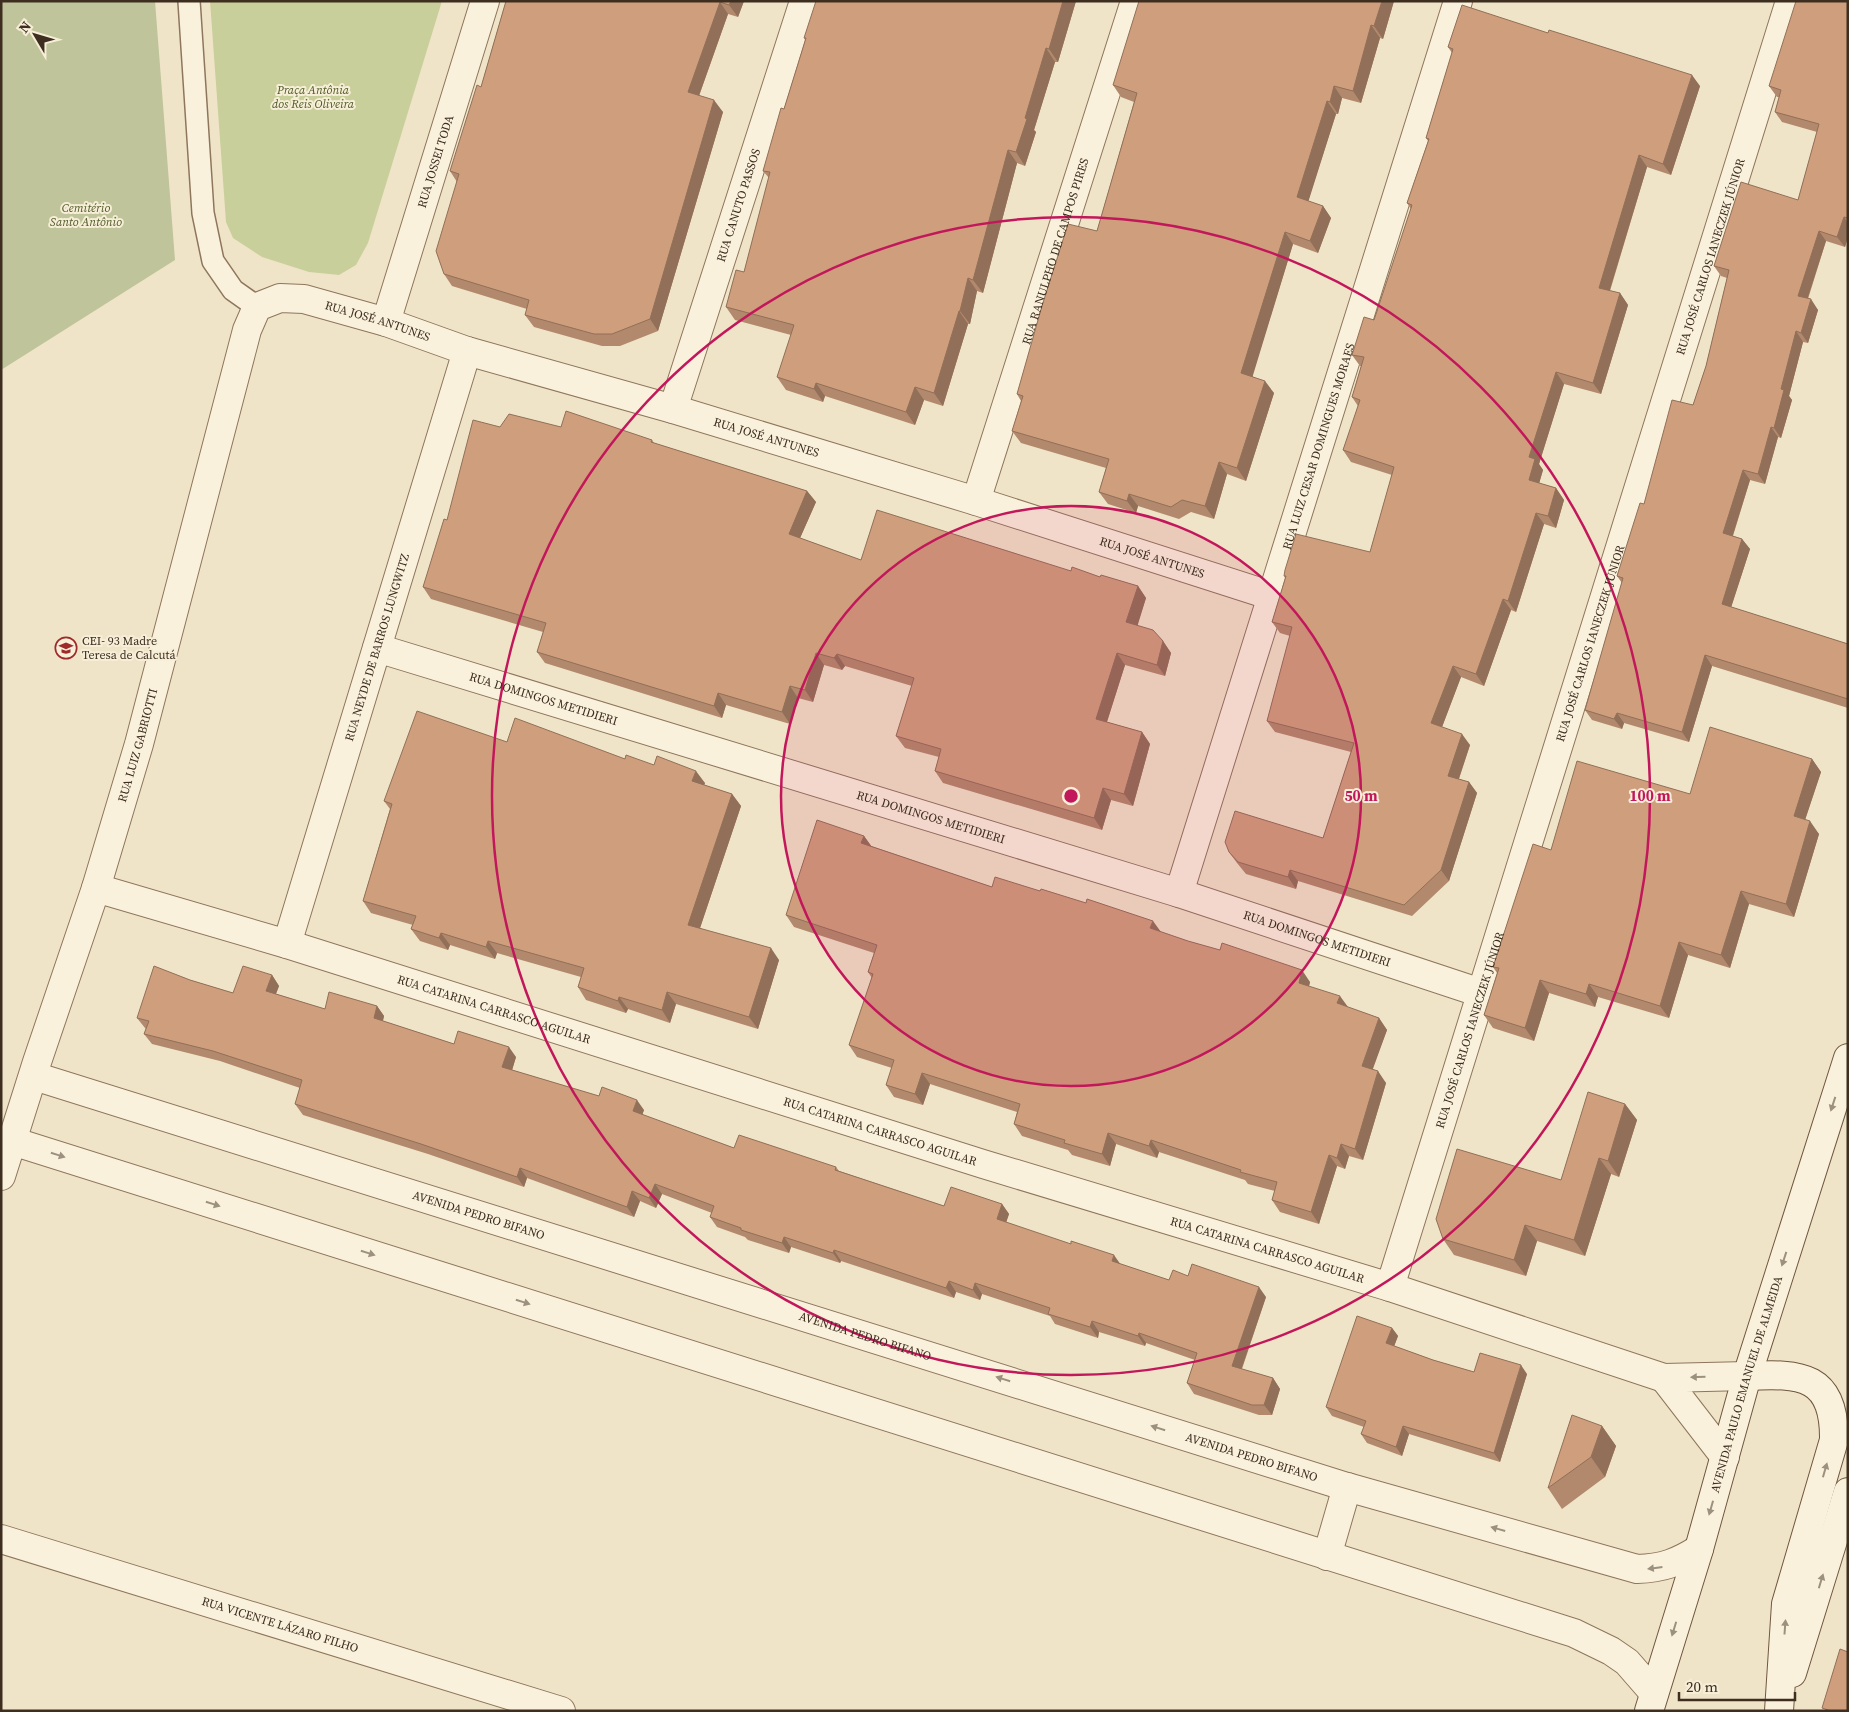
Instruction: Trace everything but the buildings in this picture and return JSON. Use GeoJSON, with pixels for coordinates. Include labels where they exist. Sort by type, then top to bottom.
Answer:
{"type":"FeatureCollection","features":[{"type":"Feature","properties":{"kind":"street","name":"RUA JOSSEI TODA"},"geometry":{"type":"LineString","coordinates":[[386,322],[485,1]]}},
{"type":"Feature","properties":{"kind":"street","name":"RUA CANUTO PASSOS"},"geometry":{"type":"LineString","coordinates":[[673,409],[804,1]]}},
{"type":"Feature","properties":{"kind":"street","name":"RUA RANULPHO DE CAMPOS PIRES"},"geometry":{"type":"LineString","coordinates":[[976,501],[1135,1]]}},
{"type":"Feature","properties":{"kind":"street","name":"RUA LUIZ CESAR DOMINGUES MORAES"},"geometry":{"type":"LineString","coordinates":[[1178,893],[1458,1]]}},
{"type":"Feature","properties":{"kind":"street","name":"RUA JOSÉ CARLOS IANECZEK JÚNIOR"},"geometry":{"type":"LineString","coordinates":[[1390,1287],[1790,1]]}},
{"type":"Feature","properties":{"kind":"street","name":"RUA JOSÉ ANTUNES"},"geometry":{"type":"LineString","coordinates":[[257,307],[280,298],[304,300],[386,322],[467,351],[673,409],[976,501],[1272,596]]}},
{"type":"Feature","properties":{"kind":"street","name":"RUA LUIZ GABRIOTTI"},"geometry":{"type":"LineString","coordinates":[[1,1176],[96,888],[140,744],[247,330],[257,307]]}},
{"type":"Feature","properties":{"kind":"street","name":"RUA NEYDE DE BARROS LUNGWITZ"},"geometry":{"type":"LineString","coordinates":[[286,944],[467,351]]}},
{"type":"Feature","properties":{"kind":"street","name":"RUA DOMINGOS METIDIERI"},"geometry":{"type":"LineString","coordinates":[[377,648],[1178,893],[1481,993]]}},
{"type":"Feature","properties":{"kind":"street","name":"RUA CATARINA CARRASCO AGUILAR"},"geometry":{"type":"LineString","coordinates":[[96,888],[286,944],[983,1164],[1390,1287],[1664,1378],[1773,1374],[1809,1380],[1826,1394],[1834,1420],[1834,1440],[1786,1604],[1780,1711]]}},
{"type":"Feature","properties":{"kind":"street","name":"AVENIDA PAULO EMANUEL DE ALMEIDA"},"geometry":{"type":"LineString","coordinates":[[1651,1702],[1699,1549],[1747,1376],[1848,1058]]}},
{"type":"Feature","properties":{"kind":"street","name":"AVENIDA PEDRO BIFANO"},"geometry":{"type":"LineString","coordinates":[[34,1076],[1347,1487],[1637,1569],[1658,1568],[1680,1561],[1699,1549]]}},
{"type":"Feature","properties":{"kind":"street"},"geometry":{"type":"LineString","coordinates":[[12,1141],[1574,1634],[1610,1651],[1627,1662],[1651,1702]]}},
{"type":"Feature","properties":{"kind":"street"},"geometry":{"type":"LineString","coordinates":[[1664,1378],[1725,1457]]}},
{"type":"Feature","properties":{"kind":"street"},"geometry":{"type":"LineString","coordinates":[[1327,1556],[1347,1487]]}},
{"type":"Feature","properties":{"kind":"street"},"geometry":{"type":"LineString","coordinates":[[1780,1711],[1848,1492]]}},
{"type":"Feature","properties":{"kind":"street","name":"RUA VICENTE LÁZARO FILHO"},"geometry":{"type":"LineString","coordinates":[[1,1539],[561,1711]]}},
{"type":"Feature","properties":{"kind":"lane"},"geometry":{"type":"LineString","coordinates":[[190,1],[203,214],[213,261],[233,290],[257,307]]}},
{"type":"Feature","properties":{"kind":"green space","name":"Cemitério Santo Antônio"},"geometry":{"type":"Polygon","coordinates":[[[1,1],[155,1],[175,260],[1,370],[1,1]]]}},
{"type":"Feature","properties":{"kind":"green space","name":"Praça Antônia dos Reis Oliveira"},"geometry":{"type":"Polygon","coordinates":[[[210,1],[442,1],[368,243],[356,265],[339,275],[309,272],[262,257],[233,238],[226,222],[210,1]]]}},
{"type":"Feature","properties":{"kind":"place","name":"CEI- 93 Madre Teresa de Calcutá"},"geometry":{"type":"Point","coordinates":[66,648]}}]}
